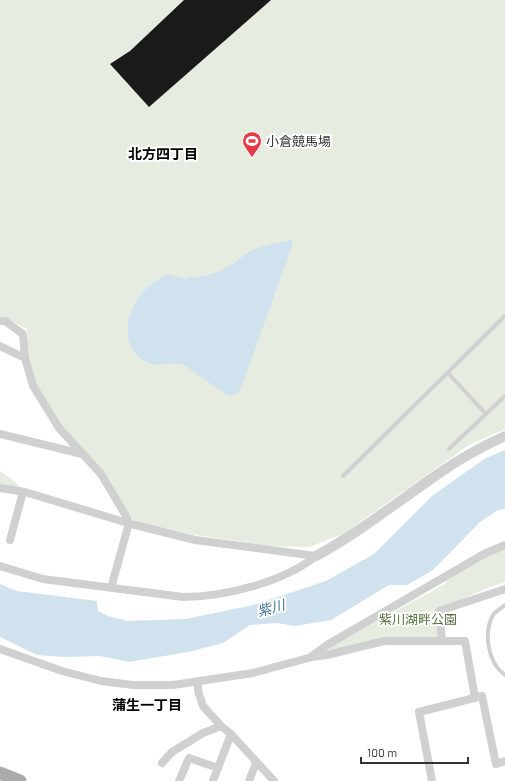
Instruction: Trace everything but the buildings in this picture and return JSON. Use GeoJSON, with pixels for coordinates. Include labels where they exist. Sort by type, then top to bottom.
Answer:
{"type":"FeatureCollection","features":[{"type":"Feature","properties":{"kind":"main road"},"geometry":{"type":"LineString","coordinates":[[0,773],[20,781]]}},
{"type":"Feature","properties":{"kind":"street"},"geometry":{"type":"LineString","coordinates":[[0,321],[5,321],[23,334],[25,358],[33,386],[59,428],[101,474],[126,516],[128,523],[111,588]]}},
{"type":"Feature","properties":{"kind":"street"},"geometry":{"type":"LineString","coordinates":[[0,346],[25,358]]}},
{"type":"Feature","properties":{"kind":"street"},"geometry":{"type":"LineString","coordinates":[[0,434],[82,454]]}},
{"type":"Feature","properties":{"kind":"street"},"geometry":{"type":"LineString","coordinates":[[0,566],[43,579],[183,597],[215,595],[274,580],[308,563],[316,556],[346,538],[442,471],[477,450],[505,436]]}},
{"type":"Feature","properties":{"kind":"street"},"geometry":{"type":"LineString","coordinates":[[0,488],[23,492],[128,523],[195,540],[316,556]]}},
{"type":"Feature","properties":{"kind":"street"},"geometry":{"type":"LineString","coordinates":[[10,540],[23,492]]}},
{"type":"Feature","properties":{"kind":"street"},"geometry":{"type":"LineString","coordinates":[[312,657],[328,645],[484,554],[505,544]]}},
{"type":"Feature","properties":{"kind":"street"},"geometry":{"type":"LineString","coordinates":[[442,640],[439,611],[505,589]]}},
{"type":"Feature","properties":{"kind":"street"},"geometry":{"type":"LineString","coordinates":[[0,649],[62,671],[102,681],[133,686],[173,685],[253,673],[312,657],[327,655],[384,641],[465,641],[475,698]]}},
{"type":"Feature","properties":{"kind":"street"},"geometry":{"type":"LineString","coordinates":[[198,682],[198,690],[203,706],[274,781]]}},
{"type":"Feature","properties":{"kind":"street"},"geometry":{"type":"LineString","coordinates":[[432,781],[419,712],[482,696],[496,764],[505,761]]}},
{"type":"Feature","properties":{"kind":"street"},"geometry":{"type":"LineString","coordinates":[[162,764],[172,752],[204,732],[221,726]]}},
{"type":"Feature","properties":{"kind":"street"},"geometry":{"type":"LineString","coordinates":[[213,781],[231,734]]}},
{"type":"Feature","properties":{"kind":"street"},"geometry":{"type":"LineString","coordinates":[[179,781],[189,758],[218,768]]}},
{"type":"Feature","properties":{"kind":"street"},"geometry":{"type":"LineString","coordinates":[[249,781],[256,763]]}},
{"type":"Feature","properties":{"kind":"lane"},"geometry":{"type":"LineString","coordinates":[[343,476],[505,316]]}},
{"type":"Feature","properties":{"kind":"lane"},"geometry":{"type":"LineString","coordinates":[[448,373],[486,414]]}},
{"type":"Feature","properties":{"kind":"lane"},"geometry":{"type":"LineString","coordinates":[[449,449],[505,396]]}},
{"type":"Feature","properties":{"kind":"lane"},"geometry":{"type":"LineString","coordinates":[[505,605],[494,614],[490,623],[488,646],[496,666],[505,675]]}},
{"type":"Feature","properties":{"kind":"green space","name":"小倉競馬場"},"geometry":{"type":"Polygon","coordinates":[[[0,0],[505,0],[505,429],[469,445],[343,534],[309,547],[269,546],[195,535],[137,522],[132,519],[111,486],[65,431],[36,387],[29,363],[27,329],[6,318],[0,317],[0,0]]]}},
{"type":"Feature","properties":{"kind":"green space"},"geometry":{"type":"Polygon","coordinates":[[[0,471],[12,479],[22,489],[0,485],[0,471]]]}},
{"type":"Feature","properties":{"kind":"green space","name":"紫川湖畔公園"},"geometry":{"type":"Polygon","coordinates":[[[505,548],[505,582],[437,610],[438,637],[386,637],[326,652],[325,650],[445,584],[447,580],[488,556],[505,548]]]}},
{"type":"Feature","properties":{"kind":"water"},"geometry":{"type":"Polygon","coordinates":[[[291,240],[293,243],[240,391],[231,396],[225,394],[183,364],[155,365],[146,362],[137,356],[129,339],[129,320],[136,301],[148,287],[157,280],[167,274],[187,279],[190,277],[211,274],[226,268],[257,248],[291,240]]]}},
{"type":"Feature","properties":{"kind":"water","name":"紫川"},"geometry":{"type":"Polygon","coordinates":[[[505,450],[505,509],[498,510],[480,522],[433,570],[407,585],[389,585],[331,620],[295,626],[277,623],[250,625],[223,643],[188,652],[129,662],[100,656],[64,657],[37,655],[0,637],[0,584],[17,591],[97,601],[98,611],[108,616],[127,621],[186,619],[253,605],[326,581],[374,554],[432,496],[486,458],[505,450]]]}},
{"type":"Feature","properties":{"kind":"place","name":"小倉競馬場"},"geometry":{"type":"Point","coordinates":[252,158]}},
{"type":"Feature","properties":{"kind":"district","name":"北方四丁目"},"geometry":{"type":"Point","coordinates":[163,154]}},
{"type":"Feature","properties":{"kind":"district","name":"蒲生一丁目"},"geometry":{"type":"Point","coordinates":[147,705]}}]}
